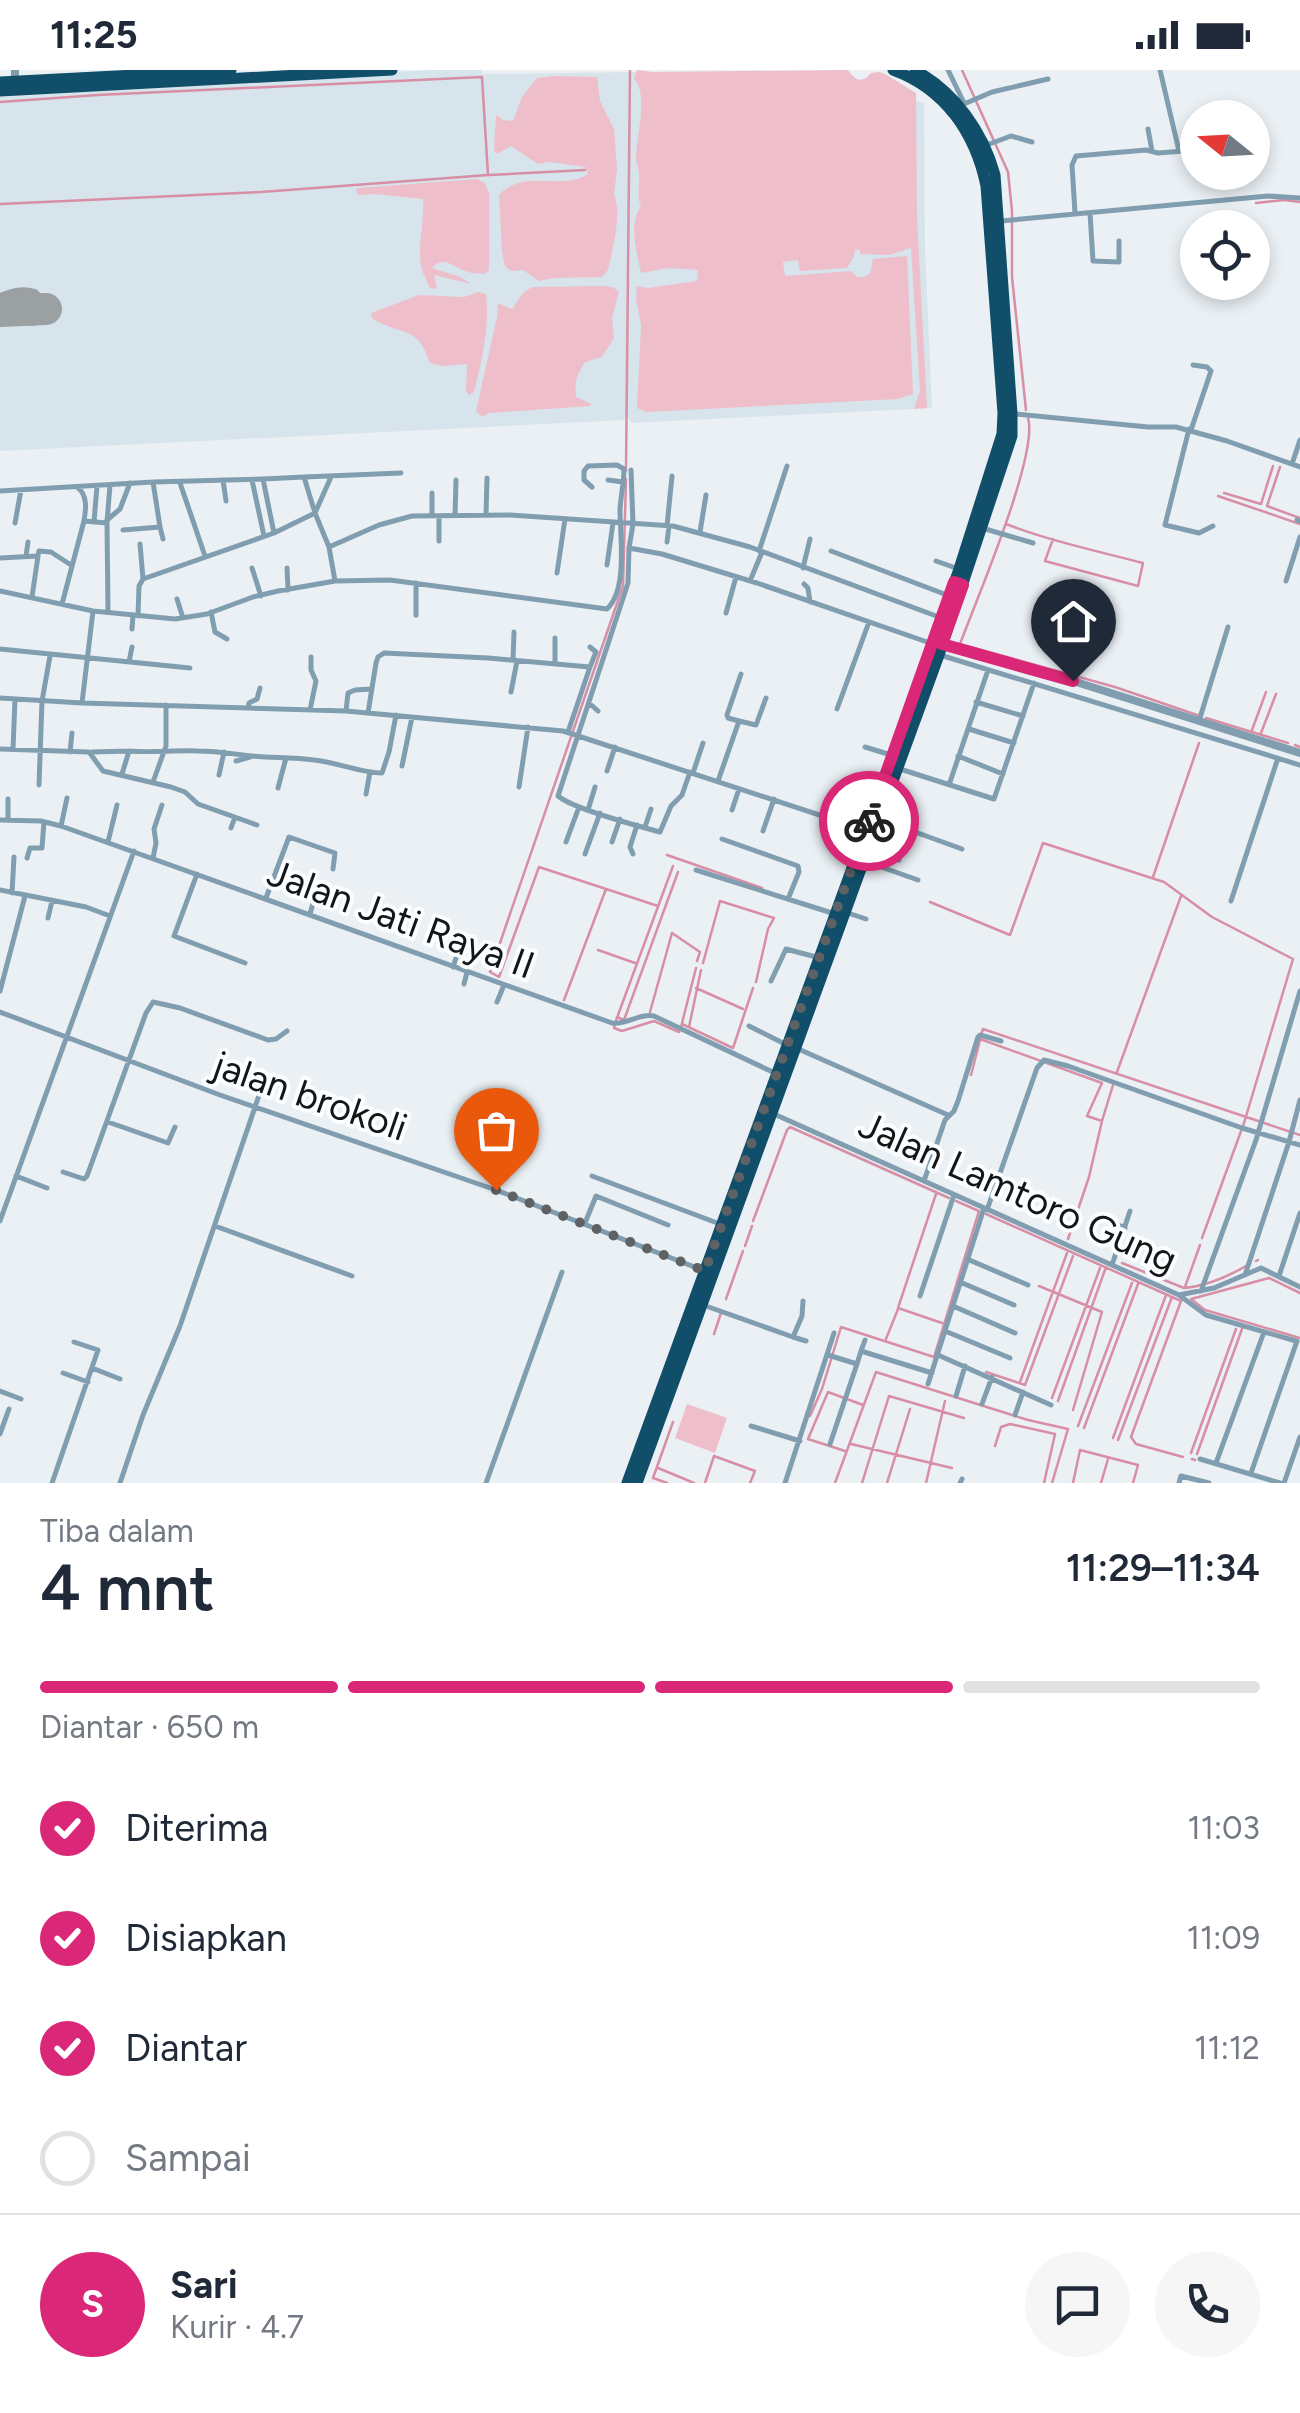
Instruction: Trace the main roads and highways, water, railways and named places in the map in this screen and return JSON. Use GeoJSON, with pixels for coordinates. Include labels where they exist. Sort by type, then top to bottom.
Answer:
{"type":"FeatureCollection","features":[{"type":"Feature","properties":{"kind":"highway"},"geometry":{"type":"LineString","coordinates":[[0,91],[231,70]]}},
{"type":"Feature","properties":{"kind":"highway"},"geometry":{"type":"LineString","coordinates":[[0,82],[15,75],[113,81],[392,70]]}},
{"type":"Feature","properties":{"kind":"highway"},"geometry":{"type":"LineString","coordinates":[[865,856],[885,821],[945,652],[959,568],[1003,428],[1002,226],[964,126],[932,90],[893,70]]}},
{"type":"Feature","properties":{"kind":"highway"},"geometry":{"type":"LineString","coordinates":[[915,70],[961,105],[989,143],[1002,226],[1012,414],[1010,444],[988,530],[950,596],[942,618],[945,652]]}},
{"type":"Feature","properties":{"kind":"highway"},"geometry":{"type":"LineString","coordinates":[[634,1482],[777,1074],[854,916],[866,830],[901,767]]}},
{"type":"Feature","properties":{"kind":"highway"},"geometry":{"type":"LineString","coordinates":[[672,1374],[703,1305],[772,1113],[819,958],[854,916]]}},
{"type":"Feature","properties":{"kind":"waterway"},"geometry":{"type":"LineString","coordinates":[[626,471],[630,70]]}},
{"type":"Feature","properties":{"kind":"waterway"},"geometry":{"type":"LineString","coordinates":[[962,70],[1008,172],[1012,277],[1026,410]]}},
{"type":"Feature","properties":{"kind":"waterway"},"geometry":{"type":"LineString","coordinates":[[0,102],[482,77],[488,175],[261,192],[0,204]]}},
{"type":"Feature","properties":{"kind":"waterway"},"geometry":{"type":"LineString","coordinates":[[489,175],[585,170]]}},
{"type":"Feature","properties":{"kind":"waterway"},"geometry":{"type":"LineString","coordinates":[[1256,203],[1300,202]]}},
{"type":"Feature","properties":{"kind":"waterway"},"geometry":{"type":"LineString","coordinates":[[1028,418],[1029,436],[1016,494],[960,644],[1115,687],[1197,715]]}},
{"type":"Feature","properties":{"kind":"waterway"},"geometry":{"type":"LineString","coordinates":[[1224,493],[1261,504],[1273,466]]}},
{"type":"Feature","properties":{"kind":"waterway"},"geometry":{"type":"LineString","coordinates":[[1280,467],[1267,506],[1300,518]]}},
{"type":"Feature","properties":{"kind":"waterway"},"geometry":{"type":"LineString","coordinates":[[626,479],[623,586],[490,972],[499,977],[539,867],[658,906]]}},
{"type":"Feature","properties":{"kind":"waterway"},"geometry":{"type":"LineString","coordinates":[[1218,496],[1300,524]]}},
{"type":"Feature","properties":{"kind":"waterway"},"geometry":{"type":"LineString","coordinates":[[1006,524],[1143,563],[1138,586],[1045,561],[1053,539]]}},
{"type":"Feature","properties":{"kind":"waterway"},"geometry":{"type":"LineString","coordinates":[[1252,730],[1266,692]]}},
{"type":"Feature","properties":{"kind":"waterway"},"geometry":{"type":"LineString","coordinates":[[1261,733],[1276,694]]}},
{"type":"Feature","properties":{"kind":"waterway"},"geometry":{"type":"LineString","coordinates":[[1206,718],[1288,743]]}},
{"type":"Feature","properties":{"kind":"waterway"},"geometry":{"type":"LineString","coordinates":[[1153,877],[1199,743]]}},
{"type":"Feature","properties":{"kind":"waterway"},"geometry":{"type":"LineString","coordinates":[[1295,745],[1300,747]]}},
{"type":"Feature","properties":{"kind":"waterway"},"geometry":{"type":"LineString","coordinates":[[930,902],[1010,935],[1043,843],[1164,882],[1212,917],[1293,959],[1244,1123],[1202,1238]]}},
{"type":"Feature","properties":{"kind":"waterway"},"geometry":{"type":"LineString","coordinates":[[667,855],[762,888]]}},
{"type":"Feature","properties":{"kind":"waterway"},"geometry":{"type":"LineString","coordinates":[[618,1015],[673,866]]}},
{"type":"Feature","properties":{"kind":"waterway"},"geometry":{"type":"LineString","coordinates":[[678,872],[624,1020],[617,1017],[614,1028],[622,1031],[654,1021],[679,1032],[682,1024],[733,1048],[753,988]]}},
{"type":"Feature","properties":{"kind":"waterway"},"geometry":{"type":"LineString","coordinates":[[564,1000],[606,889]]}},
{"type":"Feature","properties":{"kind":"waterway"},"geometry":{"type":"LineString","coordinates":[[1117,1072],[1181,896]]}},
{"type":"Feature","properties":{"kind":"waterway"},"geometry":{"type":"LineString","coordinates":[[703,963],[720,901],[774,918],[756,982]]}},
{"type":"Feature","properties":{"kind":"waterway"},"geometry":{"type":"LineString","coordinates":[[650,1012],[672,933],[700,952],[697,961]]}},
{"type":"Feature","properties":{"kind":"waterway"},"geometry":{"type":"LineString","coordinates":[[598,950],[635,963]]}},
{"type":"Feature","properties":{"kind":"waterway"},"geometry":{"type":"LineString","coordinates":[[682,1023],[696,968]]}},
{"type":"Feature","properties":{"kind":"waterway"},"geometry":{"type":"LineString","coordinates":[[689,1027],[701,970]]}},
{"type":"Feature","properties":{"kind":"waterway"},"geometry":{"type":"LineString","coordinates":[[696,988],[743,1009]]}},
{"type":"Feature","properties":{"kind":"waterway"},"geometry":{"type":"LineString","coordinates":[[982,1032],[983,1029],[1300,1135]]}},
{"type":"Feature","properties":{"kind":"waterway"},"geometry":{"type":"LineString","coordinates":[[980,1039],[1102,1083],[1087,1116],[1102,1121],[1089,1177],[1068,1239]]}},
{"type":"Feature","properties":{"kind":"waterway"},"geometry":{"type":"LineString","coordinates":[[971,1075],[980,1040]]}},
{"type":"Feature","properties":{"kind":"waterway"},"geometry":{"type":"LineString","coordinates":[[1102,1121],[1113,1085]]}},
{"type":"Feature","properties":{"kind":"waterway"},"geometry":{"type":"LineString","coordinates":[[753,1221],[790,1127],[949,1198]]}},
{"type":"Feature","properties":{"kind":"waterway"},"geometry":{"type":"LineString","coordinates":[[936,1194],[898,1308],[942,1323]]}},
{"type":"Feature","properties":{"kind":"waterway"},"geometry":{"type":"LineString","coordinates":[[810,1416],[841,1327],[934,1357],[979,1211],[956,1201]]}},
{"type":"Feature","properties":{"kind":"waterway"},"geometry":{"type":"LineString","coordinates":[[986,1214],[1181,1301],[1131,1437],[1136,1444],[1183,1457]]}},
{"type":"Feature","properties":{"kind":"waterway"},"geometry":{"type":"LineString","coordinates":[[745,1246],[752,1226]]}},
{"type":"Feature","properties":{"kind":"waterway"},"geometry":{"type":"LineString","coordinates":[[1185,1287],[1200,1245]]}},
{"type":"Feature","properties":{"kind":"waterway"},"geometry":{"type":"LineString","coordinates":[[726,1299],[743,1251]]}},
{"type":"Feature","properties":{"kind":"waterway"},"geometry":{"type":"LineString","coordinates":[[1020,1382],[1067,1253]]}},
{"type":"Feature","properties":{"kind":"waterway"},"geometry":{"type":"LineString","coordinates":[[986,1372],[1025,1385],[1073,1256]]}},
{"type":"Feature","properties":{"kind":"waterway"},"geometry":{"type":"LineString","coordinates":[[1122,1263],[1184,1288],[1216,1280],[1246,1266]]}},
{"type":"Feature","properties":{"kind":"waterway"},"geometry":{"type":"LineString","coordinates":[[1058,1401],[1106,1267]]}},
{"type":"Feature","properties":{"kind":"waterway"},"geometry":{"type":"LineString","coordinates":[[1052,1398],[1100,1268]]}},
{"type":"Feature","properties":{"kind":"waterway"},"geometry":{"type":"LineString","coordinates":[[1300,1293],[1269,1278],[1191,1299],[1205,1310],[1300,1338]]}},
{"type":"Feature","properties":{"kind":"waterway"},"geometry":{"type":"LineString","coordinates":[[1078,1426],[1132,1283]]}},
{"type":"Feature","properties":{"kind":"waterway"},"geometry":{"type":"LineString","coordinates":[[1084,1428],[1138,1284]]}},
{"type":"Feature","properties":{"kind":"waterway"},"geometry":{"type":"LineString","coordinates":[[1039,1286],[1102,1312],[1073,1410]]}},
{"type":"Feature","properties":{"kind":"waterway"},"geometry":{"type":"LineString","coordinates":[[1113,1438],[1166,1295]]}},
{"type":"Feature","properties":{"kind":"waterway"},"geometry":{"type":"LineString","coordinates":[[1118,1440],[1172,1297]]}},
{"type":"Feature","properties":{"kind":"waterway"},"geometry":{"type":"LineString","coordinates":[[886,1339],[898,1309]]}},
{"type":"Feature","properties":{"kind":"waterway"},"geometry":{"type":"LineString","coordinates":[[714,1334],[721,1313]]}},
{"type":"Feature","properties":{"kind":"waterway"},"geometry":{"type":"LineString","coordinates":[[1191,1453],[1236,1329]]}},
{"type":"Feature","properties":{"kind":"waterway"},"geometry":{"type":"LineString","coordinates":[[1197,1454],[1242,1329]]}},
{"type":"Feature","properties":{"kind":"waterway"},"geometry":{"type":"LineString","coordinates":[[835,1483],[876,1372],[1068,1429],[1052,1483]]}},
{"type":"Feature","properties":{"kind":"waterway"},"geometry":{"type":"LineString","coordinates":[[845,1451],[808,1439],[828,1392],[863,1405]]}},
{"type":"Feature","properties":{"kind":"waterway"},"geometry":{"type":"LineString","coordinates":[[862,1483],[889,1396],[964,1418]]}},
{"type":"Feature","properties":{"kind":"waterway"},"geometry":{"type":"LineString","coordinates":[[926,1483],[945,1401]]}},
{"type":"Feature","properties":{"kind":"waterway"},"geometry":{"type":"LineString","coordinates":[[887,1483],[910,1409]]}},
{"type":"Feature","properties":{"kind":"waterway"},"geometry":{"type":"LineString","coordinates":[[667,1483],[653,1478],[673,1422]]}},
{"type":"Feature","properties":{"kind":"waterway"},"geometry":{"type":"LineString","coordinates":[[995,1446],[1001,1427],[1010,1424],[1055,1434],[1044,1483]]}},
{"type":"Feature","properties":{"kind":"waterway"},"geometry":{"type":"LineString","coordinates":[[851,1444],[952,1468]]}},
{"type":"Feature","properties":{"kind":"waterway"},"geometry":{"type":"LineString","coordinates":[[1073,1483],[1080,1450],[1138,1465],[1133,1483]]}},
{"type":"Feature","properties":{"kind":"waterway"},"geometry":{"type":"LineString","coordinates":[[705,1483],[714,1456],[755,1471],[750,1483]]}},
{"type":"Feature","properties":{"kind":"waterway"},"geometry":{"type":"LineString","coordinates":[[1101,1483],[1108,1459]]}},
{"type":"Feature","properties":{"kind":"waterway"},"geometry":{"type":"LineString","coordinates":[[658,1468],[694,1483]]}}]}
